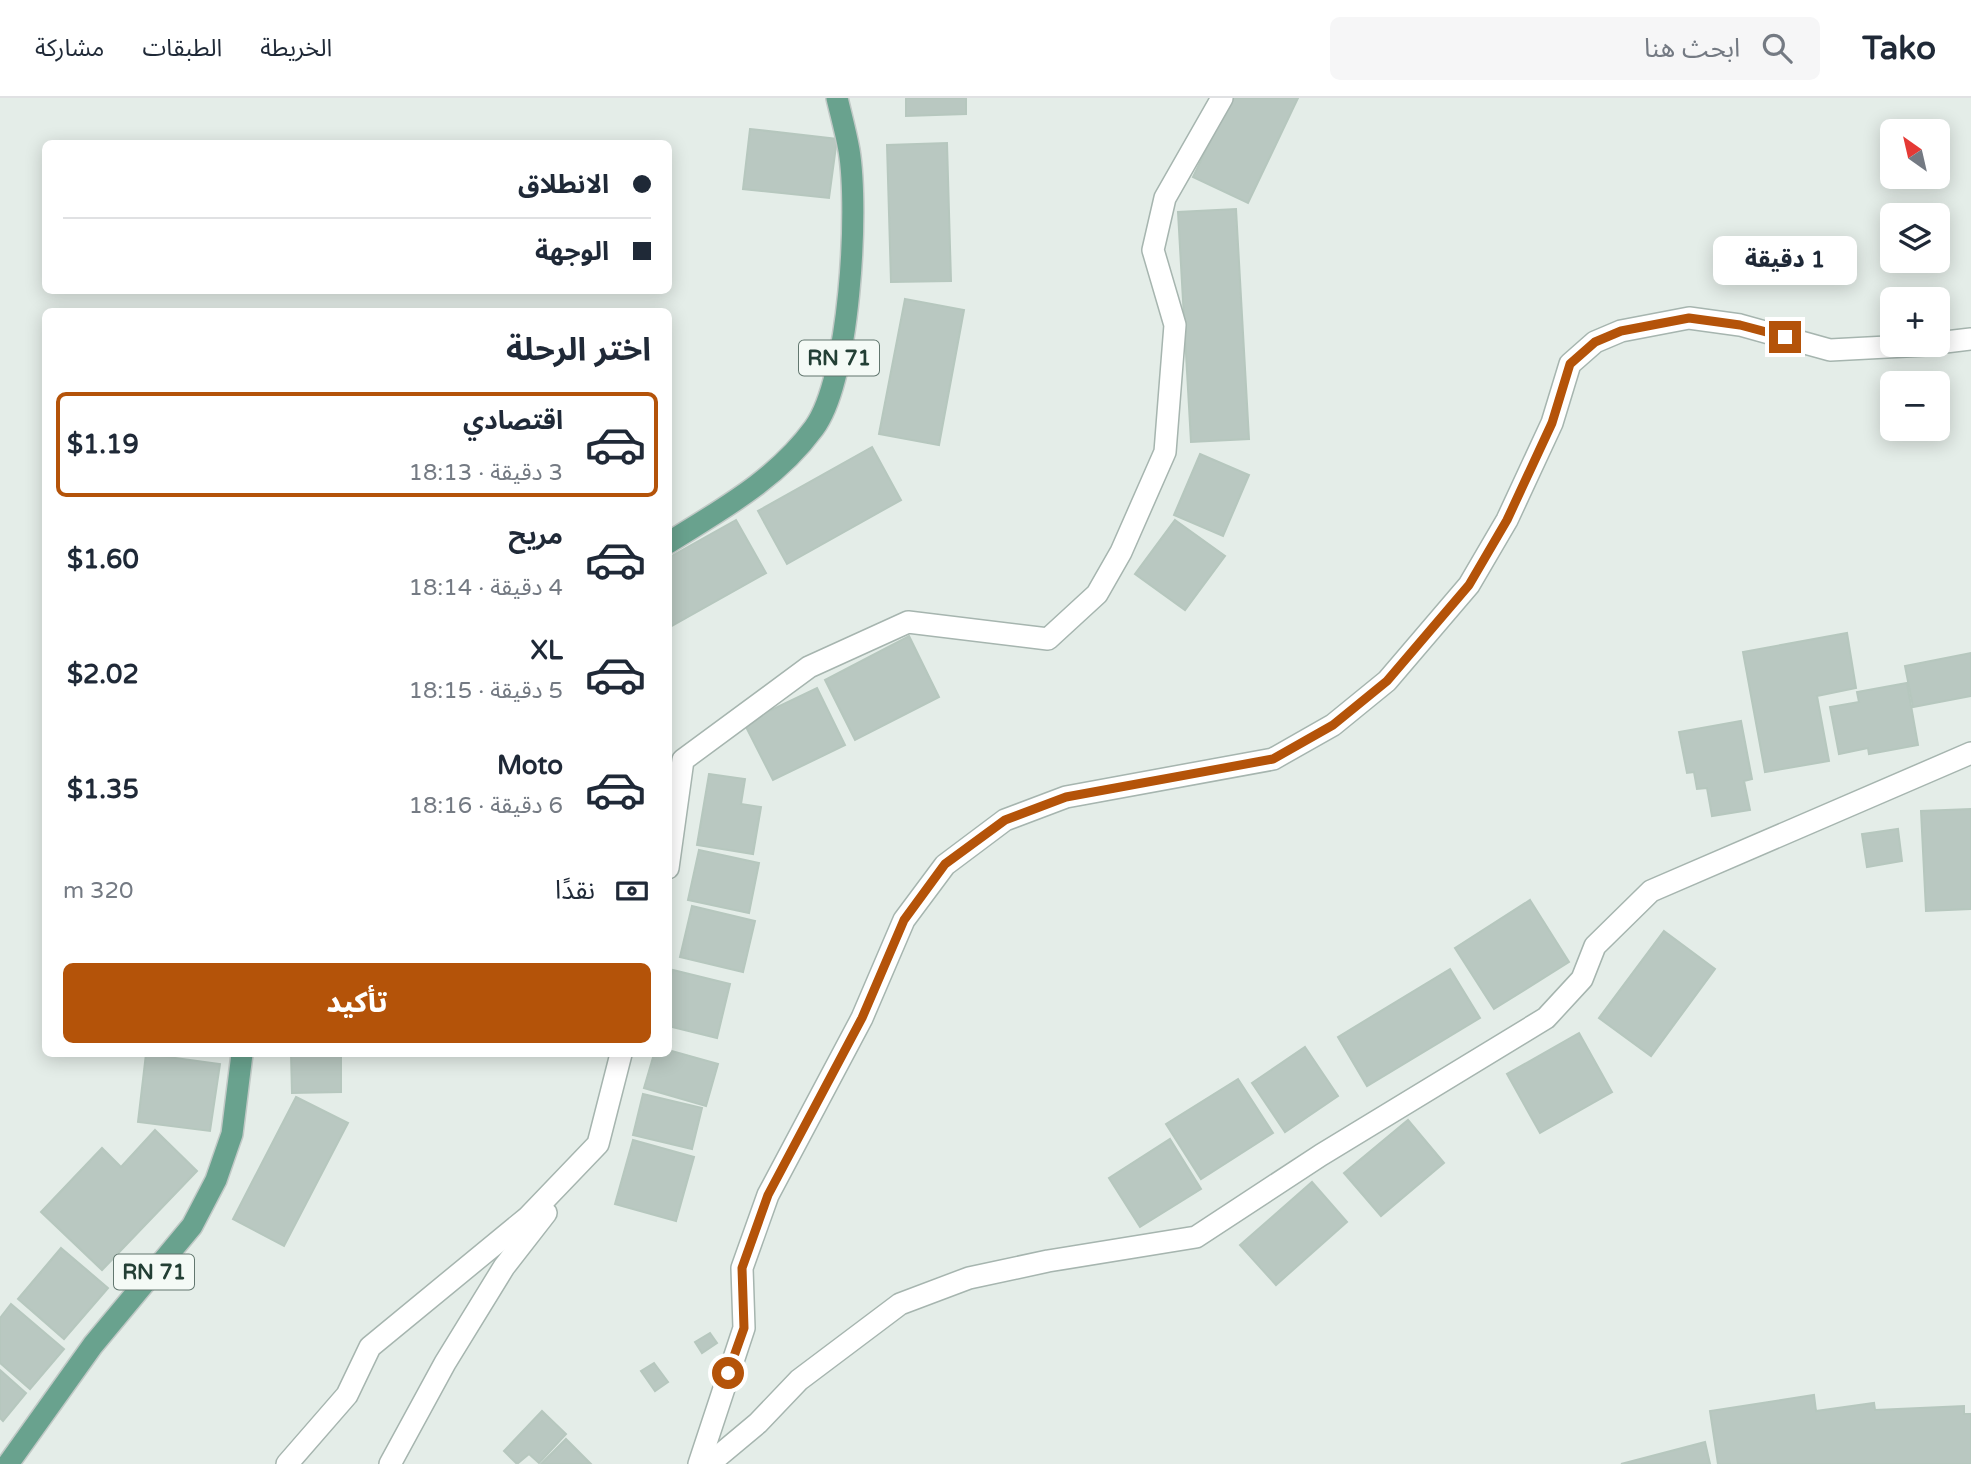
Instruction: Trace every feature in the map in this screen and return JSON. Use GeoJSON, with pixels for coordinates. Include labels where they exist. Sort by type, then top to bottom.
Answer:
{"type":"FeatureCollection","features":[{"type":"Feature","properties":{"kind":"main road","name":"RN 71"},"geometry":{"type":"LineString","coordinates":[[672,540],[759,486],[816,425],[835,383],[852,235],[850,151],[837,98]]}},
{"type":"Feature","properties":{"kind":"main road","name":"RN 71"},"geometry":{"type":"LineString","coordinates":[[8,1464],[93,1345],[192,1226],[216,1180],[232,1134],[242,1057]]}},
{"type":"Feature","properties":{"kind":"street"},"geometry":{"type":"LineString","coordinates":[[672,839],[683,760],[810,667],[908,622],[1048,639],[1097,594],[1121,552],[1165,452],[1175,325],[1153,250],[1165,198],[1222,98]]}},
{"type":"Feature","properties":{"kind":"street"},"geometry":{"type":"LineString","coordinates":[[699,1464],[744,1328],[742,1268],[768,1195],[862,1018],[904,920],[945,864],[1005,820],[1066,797],[1273,759],[1333,725],[1387,681],[1469,585],[1507,520],[1552,423],[1570,364],[1595,342],[1621,331],[1689,318],[1740,325],[1830,350],[1880,347]]}},
{"type":"Feature","properties":{"kind":"street"},"geometry":{"type":"LineString","coordinates":[[1950,341],[1971,339]]}},
{"type":"Feature","properties":{"kind":"street"},"geometry":{"type":"LineString","coordinates":[[709,1464],[758,1423],[799,1380],[900,1304],[969,1278],[1048,1261],[1196,1237],[1321,1155],[1546,1018],[1583,979],[1595,946],[1651,891],[1971,753]]}},
{"type":"Feature","properties":{"kind":"street"},"geometry":{"type":"LineString","coordinates":[[287,1464],[347,1395],[370,1347],[528,1217],[598,1144],[620,1057]]}},
{"type":"Feature","properties":{"kind":"street"},"geometry":{"type":"LineString","coordinates":[[390,1464],[445,1363],[504,1266],[545,1215],[573,1170]]}},
{"type":"Feature","properties":{"kind":"building"},"geometry":{"type":"Polygon","coordinates":[[[906,98],[966,98],[966,114],[906,116],[906,98]]]}},
{"type":"Feature","properties":{"kind":"building"},"geometry":{"type":"Polygon","coordinates":[[[1231,98],[1298,98],[1248,203],[1193,177],[1231,98]]]}},
{"type":"Feature","properties":{"kind":"building"},"geometry":{"type":"Polygon","coordinates":[[[750,129],[837,139],[829,198],[743,189],[750,129]]]}},
{"type":"Feature","properties":{"kind":"building"},"geometry":{"type":"Polygon","coordinates":[[[947,143],[951,281],[891,282],[887,145],[947,143]]]}},
{"type":"Feature","properties":{"kind":"building"},"geometry":{"type":"Polygon","coordinates":[[[1236,209],[1249,439],[1191,442],[1178,212],[1236,209]]]}},
{"type":"Feature","properties":{"kind":"building"},"geometry":{"type":"Polygon","coordinates":[[[905,299],[964,310],[939,445],[879,434],[905,299]]]}},
{"type":"Feature","properties":{"kind":"building"},"geometry":{"type":"Polygon","coordinates":[[[872,447],[901,500],[787,564],[758,511],[872,447]]]}},
{"type":"Feature","properties":{"kind":"building"},"geometry":{"type":"Polygon","coordinates":[[[1200,454],[1249,475],[1223,536],[1174,515],[1200,454]]]}},
{"type":"Feature","properties":{"kind":"building"},"geometry":{"type":"Polygon","coordinates":[[[736,520],[766,573],[672,626],[672,556],[736,520]]]}},
{"type":"Feature","properties":{"kind":"building"},"geometry":{"type":"Polygon","coordinates":[[[1175,520],[1225,556],[1185,610],[1135,574],[1175,520]]]}},
{"type":"Feature","properties":{"kind":"building"},"geometry":{"type":"Polygon","coordinates":[[[1847,633],[1856,688],[1817,696],[1829,761],[1765,772],[1743,652],[1847,633]]]}},
{"type":"Feature","properties":{"kind":"building"},"geometry":{"type":"Polygon","coordinates":[[[909,636],[939,697],[855,740],[825,680],[909,636]]]}},
{"type":"Feature","properties":{"kind":"building"},"geometry":{"type":"Polygon","coordinates":[[[1971,653],[1971,696],[1913,707],[1905,666],[1971,653]]]}},
{"type":"Feature","properties":{"kind":"building"},"geometry":{"type":"Polygon","coordinates":[[[1907,683],[1918,745],[1869,754],[1868,748],[1839,754],[1830,707],[1859,702],[1857,692],[1907,683]]]}},
{"type":"Feature","properties":{"kind":"building"},"geometry":{"type":"Polygon","coordinates":[[[817,688],[845,745],[773,780],[744,723],[817,688]]]}},
{"type":"Feature","properties":{"kind":"building"},"geometry":{"type":"Polygon","coordinates":[[[1741,721],[1752,779],[1744,781],[1750,810],[1712,816],[1707,788],[1697,789],[1694,772],[1687,773],[1679,732],[1741,721]]]}},
{"type":"Feature","properties":{"kind":"building"},"geometry":{"type":"Polygon","coordinates":[[[709,774],[745,779],[741,804],[761,807],[753,854],[697,845],[709,774]]]}},
{"type":"Feature","properties":{"kind":"building"},"geometry":{"type":"Polygon","coordinates":[[[1971,809],[1971,909],[1926,911],[1921,811],[1971,809]]]}},
{"type":"Feature","properties":{"kind":"building"},"geometry":{"type":"Polygon","coordinates":[[[1898,829],[1902,861],[1867,867],[1862,834],[1898,829]]]}},
{"type":"Feature","properties":{"kind":"building"},"geometry":{"type":"Polygon","coordinates":[[[699,850],[759,863],[749,913],[688,900],[699,850]]]}},
{"type":"Feature","properties":{"kind":"building"},"geometry":{"type":"Polygon","coordinates":[[[1530,900],[1569,962],[1494,1009],[1455,948],[1530,900]]]}},
{"type":"Feature","properties":{"kind":"building"},"geometry":{"type":"Polygon","coordinates":[[[692,906],[755,921],[743,972],[680,957],[692,906]]]}},
{"type":"Feature","properties":{"kind":"building"},"geometry":{"type":"Polygon","coordinates":[[[1664,931],[1715,969],[1651,1056],[1599,1018],[1664,931]]]}},
{"type":"Feature","properties":{"kind":"building"},"geometry":{"type":"Polygon","coordinates":[[[1450,969],[1480,1018],[1367,1086],[1338,1037],[1450,969]]]}},
{"type":"Feature","properties":{"kind":"building"},"geometry":{"type":"Polygon","coordinates":[[[673,970],[730,984],[717,1038],[672,1027],[673,970]]]}},
{"type":"Feature","properties":{"kind":"building"},"geometry":{"type":"Polygon","coordinates":[[[1579,1033],[1612,1092],[1540,1133],[1507,1074],[1579,1033]]]}},
{"type":"Feature","properties":{"kind":"building"},"geometry":{"type":"Polygon","coordinates":[[[1305,1047],[1338,1096],[1285,1132],[1252,1083],[1305,1047]]]}},
{"type":"Feature","properties":{"kind":"building"},"geometry":{"type":"Polygon","coordinates":[[[672,1051],[718,1064],[706,1106],[644,1088],[653,1057],[672,1057],[672,1051]]]}},
{"type":"Feature","properties":{"kind":"building"},"geometry":{"type":"Polygon","coordinates":[[[146,1057],[168,1057],[220,1064],[210,1131],[138,1122],[146,1057]]]}},
{"type":"Feature","properties":{"kind":"building"},"geometry":{"type":"Polygon","coordinates":[[[291,1057],[341,1057],[341,1092],[292,1093],[291,1057]]]}},
{"type":"Feature","properties":{"kind":"building"},"geometry":{"type":"Polygon","coordinates":[[[1238,1079],[1273,1133],[1201,1179],[1166,1124],[1238,1079]]]}},
{"type":"Feature","properties":{"kind":"building"},"geometry":{"type":"Polygon","coordinates":[[[643,1094],[702,1108],[692,1149],[633,1135],[643,1094]]]}},
{"type":"Feature","properties":{"kind":"building"},"geometry":{"type":"Polygon","coordinates":[[[296,1097],[348,1123],[284,1246],[233,1219],[296,1097]]]}},
{"type":"Feature","properties":{"kind":"building"},"geometry":{"type":"Polygon","coordinates":[[[1408,1120],[1444,1163],[1381,1216],[1344,1173],[1408,1120]]]}},
{"type":"Feature","properties":{"kind":"building"},"geometry":{"type":"Polygon","coordinates":[[[155,1130],[197,1171],[102,1270],[41,1212],[102,1148],[121,1167],[155,1130]]]}},
{"type":"Feature","properties":{"kind":"building"},"geometry":{"type":"Polygon","coordinates":[[[1170,1139],[1201,1189],[1140,1227],[1109,1178],[1170,1139]]]}},
{"type":"Feature","properties":{"kind":"building"},"geometry":{"type":"Polygon","coordinates":[[[633,1140],[694,1157],[676,1221],[615,1204],[633,1140]]]}},
{"type":"Feature","properties":{"kind":"building"},"geometry":{"type":"Polygon","coordinates":[[[1312,1182],[1347,1222],[1276,1285],[1240,1245],[1312,1182]]]}},
{"type":"Feature","properties":{"kind":"building"},"geometry":{"type":"Polygon","coordinates":[[[61,1248],[108,1288],[64,1339],[18,1299],[61,1248]]]}},
{"type":"Feature","properties":{"kind":"building"},"geometry":{"type":"Polygon","coordinates":[[[11,1304],[64,1349],[30,1389],[0,1363],[0,1318],[11,1304]]]}},
{"type":"Feature","properties":{"kind":"building"},"geometry":{"type":"Polygon","coordinates":[[[710,1333],[717,1343],[702,1353],[695,1342],[710,1333]]]}},
{"type":"Feature","properties":{"kind":"building"},"geometry":{"type":"Polygon","coordinates":[[[654,1363],[668,1382],[655,1391],[641,1371],[654,1363]]]}},
{"type":"Feature","properties":{"kind":"building"},"geometry":{"type":"Polygon","coordinates":[[[0,1370],[26,1393],[3,1421],[0,1418],[0,1370]]]}},
{"type":"Feature","properties":{"kind":"building"},"geometry":{"type":"Polygon","coordinates":[[[1814,1395],[1816,1411],[1874,1403],[1875,1410],[1964,1406],[1964,1414],[1971,1414],[1971,1464],[1718,1464],[1710,1411],[1814,1395]]]}},
{"type":"Feature","properties":{"kind":"building"},"geometry":{"type":"Polygon","coordinates":[[[542,1411],[566,1434],[539,1463],[529,1454],[517,1464],[504,1451],[542,1411]]]}},
{"type":"Feature","properties":{"kind":"building"},"geometry":{"type":"Polygon","coordinates":[[[566,1439],[591,1464],[541,1464],[566,1439]]]}},
{"type":"Feature","properties":{"kind":"building"},"geometry":{"type":"Polygon","coordinates":[[[1705,1442],[1710,1464],[1621,1464],[1705,1442]]]}},
{"type":"Feature","properties":{"kind":"route"},"geometry":{"type":"LineString","coordinates":[[728,1373],[744,1328],[742,1268],[768,1195],[862,1018],[904,920],[945,864],[1005,820],[1066,797],[1159,778],[1222,771],[1273,759],[1333,725],[1387,681],[1469,585],[1507,520],[1552,423],[1570,364],[1595,342],[1621,331],[1689,318],[1740,325],[1785,337]]}}]}
